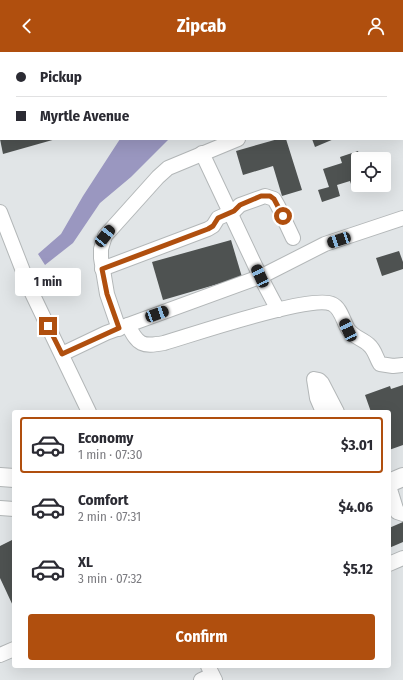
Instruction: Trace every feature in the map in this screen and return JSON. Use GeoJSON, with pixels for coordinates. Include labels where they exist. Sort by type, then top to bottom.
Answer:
{"type":"FeatureCollection","features":[{"type":"Feature","properties":{"kind":"main road"},"geometry":{"type":"LineString","coordinates":[[0,476],[12,478]]}},
{"type":"Feature","properties":{"kind":"main road"},"geometry":{"type":"LineString","coordinates":[[391,481],[403,477]]}},
{"type":"Feature","properties":{"kind":"street"},"geometry":{"type":"LineString","coordinates":[[235,140],[168,168],[158,177],[105,236],[102,242],[101,258],[107,294],[124,327],[139,343],[153,345],[278,310],[317,301],[332,303],[340,312],[351,333],[370,346],[380,364],[393,366],[403,365]]}},
{"type":"Feature","properties":{"kind":"street"},"geometry":{"type":"LineString","coordinates":[[202,153],[260,276],[278,310]]}},
{"type":"Feature","properties":{"kind":"street"},"geometry":{"type":"LineString","coordinates":[[102,269],[208,229],[213,226],[218,218],[230,213],[240,205],[261,196],[270,196],[278,206],[293,238]]}},
{"type":"Feature","properties":{"kind":"street"},"geometry":{"type":"LineString","coordinates":[[0,212],[3,228],[22,271],[88,410]]}},
{"type":"Feature","properties":{"kind":"street"},"geometry":{"type":"LineString","coordinates":[[62,354],[124,327],[260,276],[326,244],[403,218]]}},
{"type":"Feature","properties":{"kind":"street"},"geometry":{"type":"LineString","coordinates":[[323,410],[317,398],[314,379],[319,380],[322,383],[336,410]]}},
{"type":"Feature","properties":{"kind":"street"},"geometry":{"type":"LineString","coordinates":[[391,494],[396,514]]}},
{"type":"Feature","properties":{"kind":"street"},"geometry":{"type":"LineString","coordinates":[[0,508],[12,508]]}},
{"type":"Feature","properties":{"kind":"street"},"geometry":{"type":"LineString","coordinates":[[391,563],[403,558]]}},
{"type":"Feature","properties":{"kind":"street"},"geometry":{"type":"LineString","coordinates":[[0,655],[12,650]]}},
{"type":"Feature","properties":{"kind":"shaded area"},"geometry":{"type":"Polygon","coordinates":[[[119,140],[168,140],[131,177],[100,203],[73,243],[45,265],[38,254],[61,234],[83,196],[119,140]]]}},
{"type":"Feature","properties":{"kind":"building"},"geometry":{"type":"Polygon","coordinates":[[[0,140],[52,140],[3,154],[0,140]]]}},
{"type":"Feature","properties":{"kind":"building"},"geometry":{"type":"Polygon","coordinates":[[[274,140],[286,140],[302,190],[282,196],[273,166],[243,175],[236,151],[274,140]]]}},
{"type":"Feature","properties":{"kind":"building"},"geometry":{"type":"Polygon","coordinates":[[[312,140],[332,140],[315,147],[312,140]]]}},
{"type":"Feature","properties":{"kind":"building"},"geometry":{"type":"Polygon","coordinates":[[[351,153],[351,184],[350,181],[337,185],[340,196],[322,202],[318,190],[329,187],[323,169],[342,163],[340,157],[351,153]]]}},
{"type":"Feature","properties":{"kind":"building"},"geometry":{"type":"Polygon","coordinates":[[[231,240],[242,277],[163,300],[152,262],[231,240]]]}},
{"type":"Feature","properties":{"kind":"building"},"geometry":{"type":"Polygon","coordinates":[[[399,251],[403,262],[403,269],[382,276],[376,258],[399,251]]]}},
{"type":"Feature","properties":{"kind":"building"},"geometry":{"type":"Polygon","coordinates":[[[403,385],[403,445],[391,449],[391,410],[370,410],[365,395],[390,386],[391,389],[403,385]]]}},
{"type":"Feature","properties":{"kind":"building"},"geometry":{"type":"Polygon","coordinates":[[[403,522],[403,542],[391,547],[391,527],[403,522]]]}},
{"type":"Feature","properties":{"kind":"building"},"geometry":{"type":"Polygon","coordinates":[[[12,540],[12,604],[0,578],[0,546],[12,540]]]}},
{"type":"Feature","properties":{"kind":"route"},"geometry":{"type":"LineString","coordinates":[[48,326],[62,354],[119,328],[107,294],[102,269],[208,229],[213,226],[218,218],[234,211],[240,205],[261,196],[270,196],[274,199],[283,216]]}}]}
